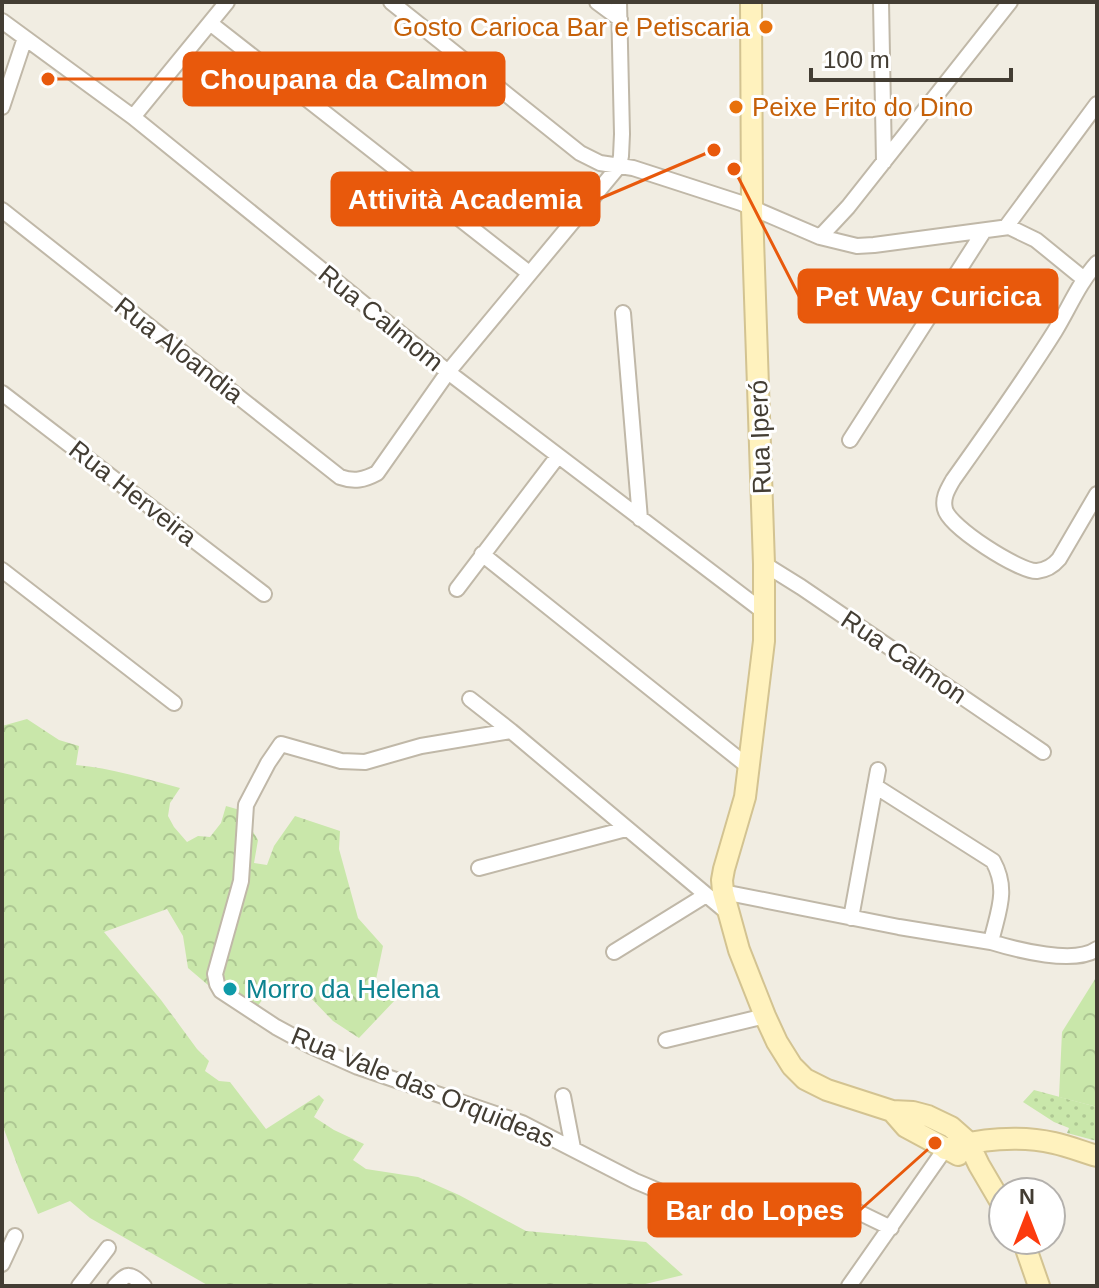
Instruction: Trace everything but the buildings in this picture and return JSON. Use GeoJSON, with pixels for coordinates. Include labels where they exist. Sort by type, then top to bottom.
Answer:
{"type":"FeatureCollection","features":[{"type":"Feature","properties":{"kind":"street"},"geometry":{"type":"LineString","coordinates":[[133,117],[227,2]]}},
{"type":"Feature","properties":{"kind":"street"},"geometry":{"type":"LineString","coordinates":[[391,2],[580,153],[600,163],[633,168],[741,203],[820,237],[857,246],[1006,227],[1036,240],[1084,279]]}},
{"type":"Feature","properties":{"kind":"street"},"geometry":{"type":"LineString","coordinates":[[597,2],[620,19]]}},
{"type":"Feature","properties":{"kind":"street"},"geometry":{"type":"LineString","coordinates":[[448,372],[619,166],[622,134],[619,2]]}},
{"type":"Feature","properties":{"kind":"street","name":"Rua Iperó"},"geometry":{"type":"LineString","coordinates":[[751,2],[752,209],[764,641],[745,797],[722,880],[714,893],[728,913],[765,1016],[792,1066],[805,1079],[827,1090],[892,1111]]}},
{"type":"Feature","properties":{"kind":"street"},"geometry":{"type":"LineString","coordinates":[[881,2],[884,162]]}},
{"type":"Feature","properties":{"kind":"street"},"geometry":{"type":"LineString","coordinates":[[820,237],[848,207],[1010,2]]}},
{"type":"Feature","properties":{"kind":"street","name":"Rua Calmom"},"geometry":{"type":"LineString","coordinates":[[2,21],[133,117],[448,372],[764,612]]}},
{"type":"Feature","properties":{"kind":"street"},"geometry":{"type":"LineString","coordinates":[[210,23],[529,273]]}},
{"type":"Feature","properties":{"kind":"street"},"geometry":{"type":"LineString","coordinates":[[2,107],[25,38]]}},
{"type":"Feature","properties":{"kind":"street"},"geometry":{"type":"LineString","coordinates":[[1006,227],[1097,104]]}},
{"type":"Feature","properties":{"kind":"street","name":"Rua Aloandia"},"geometry":{"type":"LineString","coordinates":[[2,210],[340,477],[350,481],[377,473],[448,372]]}},
{"type":"Feature","properties":{"kind":"street"},"geometry":{"type":"LineString","coordinates":[[850,440],[984,231]]}},
{"type":"Feature","properties":{"kind":"street"},"geometry":{"type":"LineString","coordinates":[[1097,263],[953,480],[945,498],[945,511],[964,532],[1019,566],[1038,571],[1059,559],[1097,494]]}},
{"type":"Feature","properties":{"kind":"street"},"geometry":{"type":"LineString","coordinates":[[623,313],[640,519]]}},
{"type":"Feature","properties":{"kind":"street","name":"Rua Herveira"},"geometry":{"type":"LineString","coordinates":[[2,393],[264,594]]}},
{"type":"Feature","properties":{"kind":"street"},"geometry":{"type":"LineString","coordinates":[[457,589],[558,456]]}},
{"type":"Feature","properties":{"kind":"street"},"geometry":{"type":"LineString","coordinates":[[482,554],[750,768]]}},
{"type":"Feature","properties":{"kind":"street","name":"Rua Calmon"},"geometry":{"type":"LineString","coordinates":[[764,564],[1043,752]]}},
{"type":"Feature","properties":{"kind":"street"},"geometry":{"type":"LineString","coordinates":[[2,570],[174,703]]}},
{"type":"Feature","properties":{"kind":"street"},"geometry":{"type":"LineString","coordinates":[[470,699],[626,829],[714,893],[1067,957],[1090,954],[1097,949]]}},
{"type":"Feature","properties":{"kind":"street","name":"Rua Vale das Orquideas"},"geometry":{"type":"LineString","coordinates":[[511,731],[421,746],[355,762],[275,743],[246,805],[241,881],[215,974],[221,991],[287,1034],[358,1067],[509,1118],[666,1194],[730,1205],[826,1203],[852,1209],[891,1228]]}},
{"type":"Feature","properties":{"kind":"street"},"geometry":{"type":"LineString","coordinates":[[851,918],[878,770]]}},
{"type":"Feature","properties":{"kind":"street"},"geometry":{"type":"LineString","coordinates":[[875,786],[993,861],[1001,875],[1002,892],[991,942]]}},
{"type":"Feature","properties":{"kind":"street"},"geometry":{"type":"LineString","coordinates":[[479,868],[626,829]]}},
{"type":"Feature","properties":{"kind":"street"},"geometry":{"type":"LineString","coordinates":[[614,952],[714,893]]}},
{"type":"Feature","properties":{"kind":"street"},"geometry":{"type":"LineString","coordinates":[[666,1040],[765,1016]]}},
{"type":"Feature","properties":{"kind":"street"},"geometry":{"type":"LineString","coordinates":[[563,1096],[573,1148]]}},
{"type":"Feature","properties":{"kind":"street"},"geometry":{"type":"LineString","coordinates":[[892,1111],[928,1116],[951,1127],[968,1142],[987,1179]]}},
{"type":"Feature","properties":{"kind":"street"},"geometry":{"type":"LineString","coordinates":[[892,1111],[906,1127],[979,1165]]}},
{"type":"Feature","properties":{"kind":"street"},"geometry":{"type":"LineString","coordinates":[[849,1286],[945,1149],[968,1142],[1001,1139],[1050,1142],[1097,1156]]}},
{"type":"Feature","properties":{"kind":"street"},"geometry":{"type":"LineString","coordinates":[[2,1264],[15,1236]]}},
{"type":"Feature","properties":{"kind":"street"},"geometry":{"type":"LineString","coordinates":[[79,1286],[108,1248]]}},
{"type":"Feature","properties":{"kind":"street"},"geometry":{"type":"LineString","coordinates":[[1028,1256],[1038,1285]]}},
{"type":"Feature","properties":{"kind":"street"},"geometry":{"type":"LineString","coordinates":[[115,1286],[124,1276],[130,1275],[144,1286]]}},
{"type":"Feature","properties":{"kind":"green space"},"geometry":{"type":"Polygon","coordinates":[[[27,719],[59,740],[79,746],[76,765],[115,771],[180,788],[170,803],[168,816],[187,842],[198,836],[210,837],[221,823],[226,806],[240,810],[258,840],[254,863],[267,865],[274,846],[295,816],[340,831],[339,849],[358,918],[383,946],[375,984],[382,998],[396,999],[359,1038],[333,1021],[306,993],[274,984],[248,1019],[188,968],[183,936],[167,909],[104,932],[209,1061],[205,1071],[219,1081],[230,1082],[266,1129],[319,1095],[324,1100],[314,1117],[364,1144],[353,1160],[366,1169],[418,1177],[526,1231],[646,1242],[683,1275],[637,1286],[209,1286],[90,1218],[70,1201],[38,1214],[2,1124],[2,726],[27,719]]]}},
{"type":"Feature","properties":{"kind":"green space"},"geometry":{"type":"Polygon","coordinates":[[[1097,976],[1097,1107],[1059,1097],[1062,1032],[1097,976]]]}},
{"type":"Feature","properties":{"kind":"green space"},"geometry":{"type":"Polygon","coordinates":[[[1034,1090],[1097,1107],[1097,1141],[1067,1133],[1069,1128],[1023,1102],[1034,1090]]]}},
{"type":"Feature","properties":{"kind":"place","name":"Gosto Carioca Bar e Petiscaria"},"geometry":{"type":"Point","coordinates":[766,27]}},
{"type":"Feature","properties":{"kind":"place","name":"Choupana da Calmon"},"geometry":{"type":"Point","coordinates":[48,79]}},
{"type":"Feature","properties":{"kind":"place","name":"Peixe Frito do Dino"},"geometry":{"type":"Point","coordinates":[736,107]}},
{"type":"Feature","properties":{"kind":"place","name":"Attività Academia"},"geometry":{"type":"Point","coordinates":[714,150]}},
{"type":"Feature","properties":{"kind":"place","name":"Pet Way Curicica"},"geometry":{"type":"Point","coordinates":[734,169]}},
{"type":"Feature","properties":{"kind":"place","name":"Morro da Helena"},"geometry":{"type":"Point","coordinates":[230,989]}},
{"type":"Feature","properties":{"kind":"place","name":"Bar do Lopes"},"geometry":{"type":"Point","coordinates":[935,1143]}}]}
